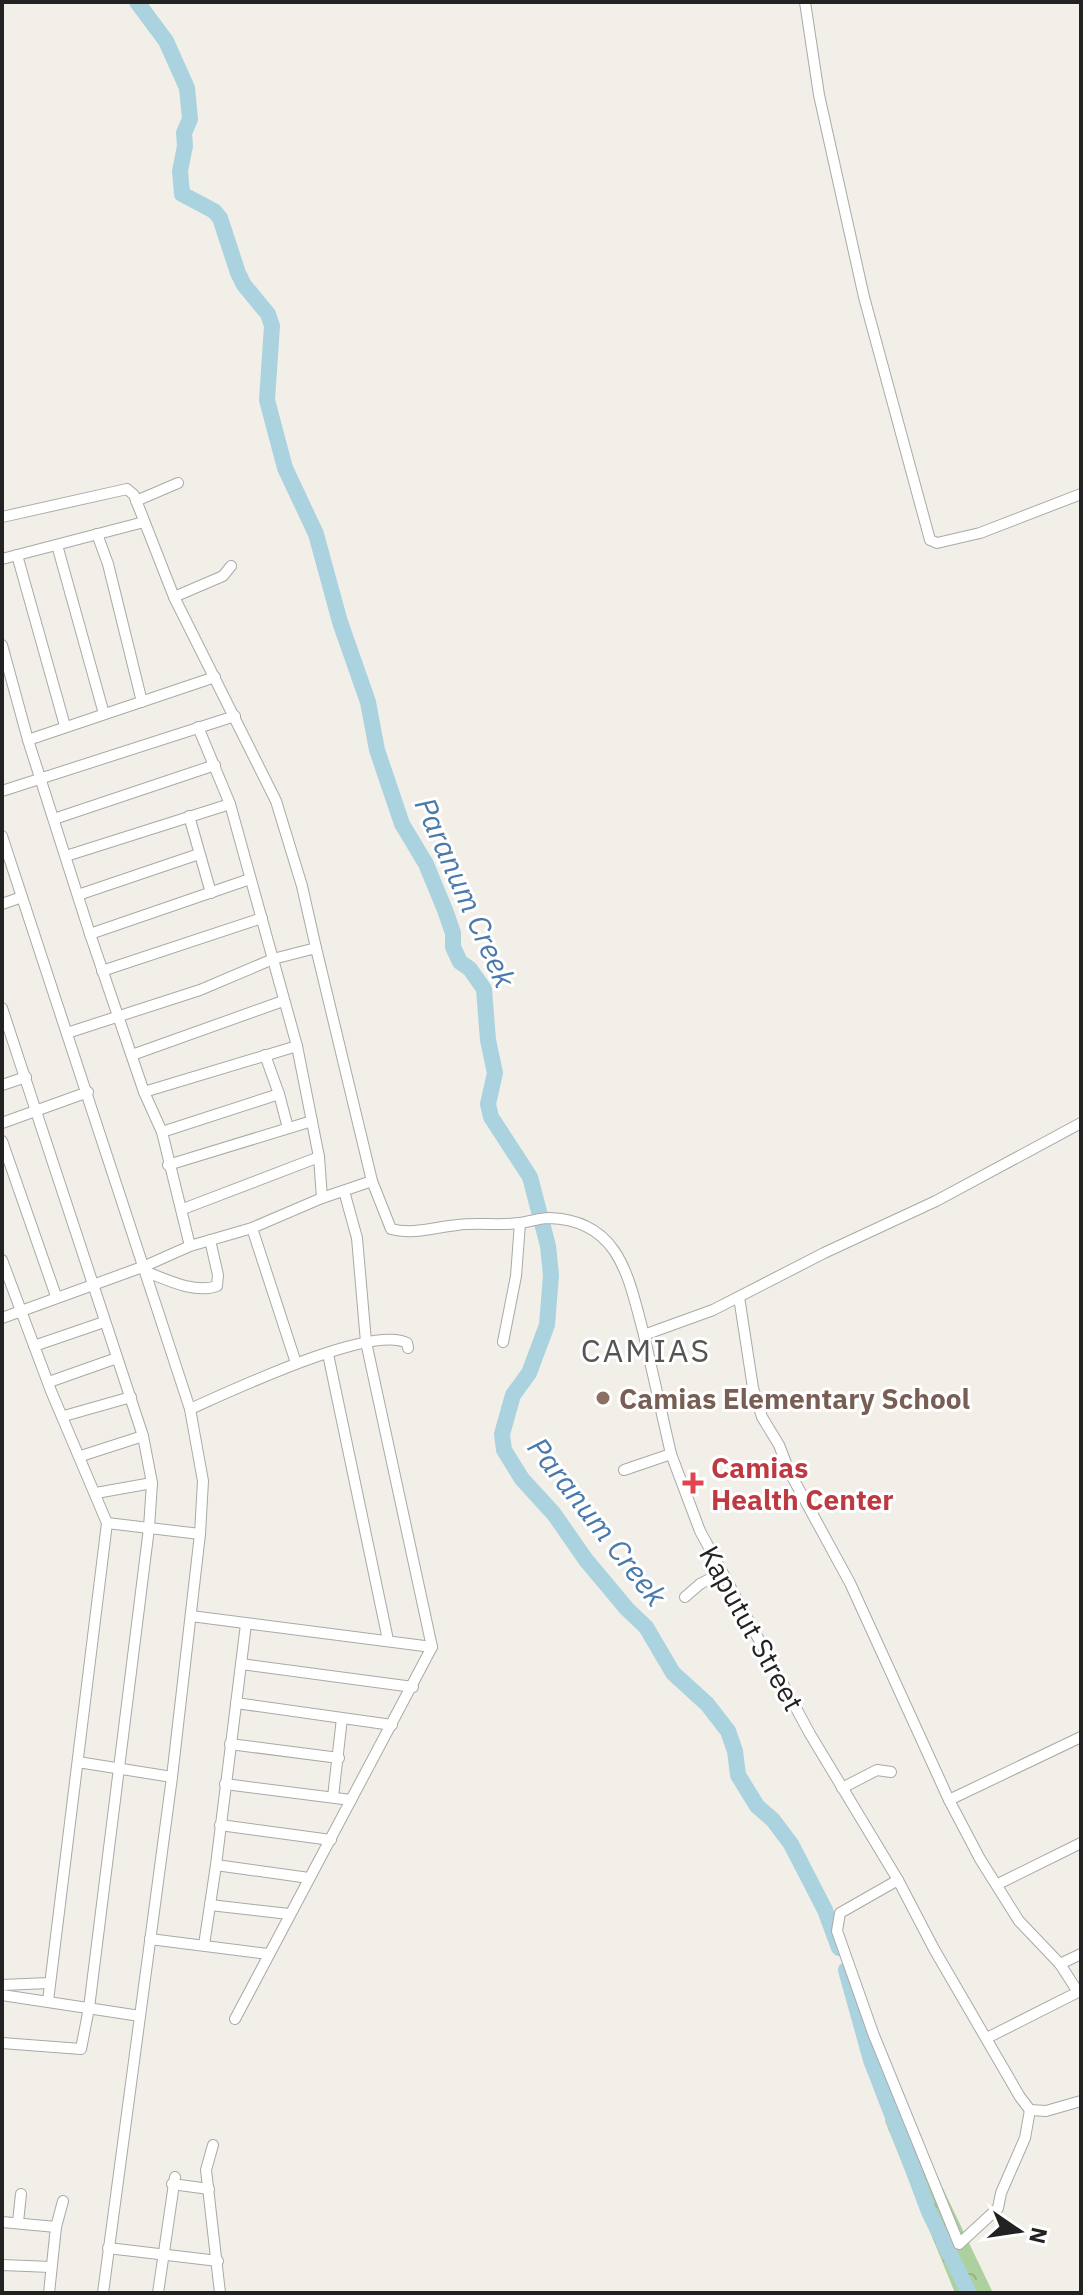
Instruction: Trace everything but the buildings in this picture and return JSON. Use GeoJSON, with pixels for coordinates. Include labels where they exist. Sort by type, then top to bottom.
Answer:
{"type":"FeatureCollection","features":[{"type":"Feature","properties":{"kind":"street"},"geometry":{"type":"LineString","coordinates":[[805,2],[819,95],[864,297],[930,540],[937,543],[980,533],[1081,494]]}},
{"type":"Feature","properties":{"kind":"street"},"geometry":{"type":"LineString","coordinates":[[136,501],[178,483]]}},
{"type":"Feature","properties":{"kind":"street"},"geometry":{"type":"LineString","coordinates":[[2,517],[127,489],[136,501],[174,597],[276,801],[302,886],[372,1181],[391,1229],[399,1231],[470,1223],[525,1222],[503,1342]]}},
{"type":"Feature","properties":{"kind":"street"},"geometry":{"type":"LineString","coordinates":[[2,559],[144,522]]}},
{"type":"Feature","properties":{"kind":"street"},"geometry":{"type":"LineString","coordinates":[[97,534],[108,564],[142,702]]}},
{"type":"Feature","properties":{"kind":"street"},"geometry":{"type":"LineString","coordinates":[[57,545],[104,714]]}},
{"type":"Feature","properties":{"kind":"street"},"geometry":{"type":"LineString","coordinates":[[17,555],[65,726]]}},
{"type":"Feature","properties":{"kind":"street"},"geometry":{"type":"LineString","coordinates":[[174,597],[223,576],[231,566]]}},
{"type":"Feature","properties":{"kind":"street"},"geometry":{"type":"LineString","coordinates":[[2,645],[28,740],[102,971],[144,1092],[162,1132],[190,1246]]}},
{"type":"Feature","properties":{"kind":"street"},"geometry":{"type":"LineString","coordinates":[[28,740],[215,677]]}},
{"type":"Feature","properties":{"kind":"street"},"geometry":{"type":"LineString","coordinates":[[2,791],[235,716]]}},
{"type":"Feature","properties":{"kind":"street"},"geometry":{"type":"LineString","coordinates":[[198,727],[230,804],[297,1046],[319,1157],[322,1198]]}},
{"type":"Feature","properties":{"kind":"street"},"geometry":{"type":"LineString","coordinates":[[54,819],[215,765]]}},
{"type":"Feature","properties":{"kind":"street"},"geometry":{"type":"LineString","coordinates":[[66,856],[230,804]]}},
{"type":"Feature","properties":{"kind":"street"},"geometry":{"type":"LineString","coordinates":[[189,816],[211,893]]}},
{"type":"Feature","properties":{"kind":"street"},"geometry":{"type":"LineString","coordinates":[[2,836],[190,1409],[203,1481],[200,1534],[172,1777],[103,2293]]}},
{"type":"Feature","properties":{"kind":"street"},"geometry":{"type":"LineString","coordinates":[[78,895],[199,854]]}},
{"type":"Feature","properties":{"kind":"street"},"geometry":{"type":"LineString","coordinates":[[90,934],[250,879]]}},
{"type":"Feature","properties":{"kind":"street"},"geometry":{"type":"LineString","coordinates":[[2,904],[22,897]]}},
{"type":"Feature","properties":{"kind":"street"},"geometry":{"type":"LineString","coordinates":[[102,971],[262,918]]}},
{"type":"Feature","properties":{"kind":"street"},"geometry":{"type":"LineString","coordinates":[[67,1033],[200,990],[273,959],[316,948]]}},
{"type":"Feature","properties":{"kind":"street"},"geometry":{"type":"LineString","coordinates":[[132,1055],[283,1001]]}},
{"type":"Feature","properties":{"kind":"street"},"geometry":{"type":"LineString","coordinates":[[2,1008],[131,1397],[143,1436],[152,1483],[89,2008],[81,2049],[2,2043]]}},
{"type":"Feature","properties":{"kind":"street"},"geometry":{"type":"LineString","coordinates":[[144,1092],[297,1046]]}},
{"type":"Feature","properties":{"kind":"street"},"geometry":{"type":"LineString","coordinates":[[265,1055],[288,1128]]}},
{"type":"Feature","properties":{"kind":"street"},"geometry":{"type":"LineString","coordinates":[[2,1085],[26,1077]]}},
{"type":"Feature","properties":{"kind":"street"},"geometry":{"type":"LineString","coordinates":[[2,1123],[88,1092]]}},
{"type":"Feature","properties":{"kind":"street"},"geometry":{"type":"LineString","coordinates":[[162,1132],[279,1094]]}},
{"type":"Feature","properties":{"kind":"street"},"geometry":{"type":"LineString","coordinates":[[168,1165],[312,1121]]}},
{"type":"Feature","properties":{"kind":"street"},"geometry":{"type":"LineString","coordinates":[[644,1335],[713,1310],[824,1253],[936,1201],[1081,1123]]}},
{"type":"Feature","properties":{"kind":"street"},"geometry":{"type":"LineString","coordinates":[[2,1141],[56,1296]]}},
{"type":"Feature","properties":{"kind":"street"},"geometry":{"type":"LineString","coordinates":[[183,1209],[319,1157]]}},
{"type":"Feature","properties":{"kind":"street"},"geometry":{"type":"LineString","coordinates":[[2,1318],[56,1296],[146,1269],[190,1246],[252,1228],[322,1198],[372,1181]]}},
{"type":"Feature","properties":{"kind":"street"},"geometry":{"type":"LineString","coordinates":[[235,2019],[432,1647],[366,1342],[357,1238],[344,1191]]}},
{"type":"Feature","properties":{"kind":"street","name":"Kaputut Street"},"geometry":{"type":"LineString","coordinates":[[525,1222],[550,1218],[584,1227],[604,1236],[614,1247],[628,1274],[671,1454],[700,1531],[842,1788],[1030,2110]]}},
{"type":"Feature","properties":{"kind":"street"},"geometry":{"type":"LineString","coordinates":[[252,1228],[296,1363]]}},
{"type":"Feature","properties":{"kind":"street"},"geometry":{"type":"LineString","coordinates":[[146,1269],[171,1281],[207,1290],[217,1286],[218,1275],[210,1240]]}},
{"type":"Feature","properties":{"kind":"street"},"geometry":{"type":"LineString","coordinates":[[2,1260],[107,1523],[48,2001]]}},
{"type":"Feature","properties":{"kind":"street"},"geometry":{"type":"LineString","coordinates":[[739,1297],[750,1373],[762,1417],[850,1583],[949,1800],[980,1859],[1019,1921],[1060,1964],[1080,1993],[987,2038]]}},
{"type":"Feature","properties":{"kind":"street"},"geometry":{"type":"LineString","coordinates":[[34,1346],[104,1322]]}},
{"type":"Feature","properties":{"kind":"street"},"geometry":{"type":"LineString","coordinates":[[190,1409],[296,1363],[366,1342],[401,1339],[408,1348]]}},
{"type":"Feature","properties":{"kind":"street"},"geometry":{"type":"LineString","coordinates":[[328,1354],[388,1640]]}},
{"type":"Feature","properties":{"kind":"street"},"geometry":{"type":"LineString","coordinates":[[49,1382],[117,1358]]}},
{"type":"Feature","properties":{"kind":"street"},"geometry":{"type":"LineString","coordinates":[[64,1416],[131,1397]]}},
{"type":"Feature","properties":{"kind":"street"},"geometry":{"type":"LineString","coordinates":[[81,1456],[143,1436]]}},
{"type":"Feature","properties":{"kind":"street"},"geometry":{"type":"LineString","coordinates":[[624,1470],[671,1454]]}},
{"type":"Feature","properties":{"kind":"street"},"geometry":{"type":"LineString","coordinates":[[96,1493],[152,1483]]}},
{"type":"Feature","properties":{"kind":"street"},"geometry":{"type":"LineString","coordinates":[[107,1523],[200,1534]]}},
{"type":"Feature","properties":{"kind":"street"},"geometry":{"type":"LineString","coordinates":[[685,1597],[700,1584],[721,1573]]}},
{"type":"Feature","properties":{"kind":"street"},"geometry":{"type":"LineString","coordinates":[[191,1616],[432,1647]]}},
{"type":"Feature","properties":{"kind":"street"},"geometry":{"type":"LineString","coordinates":[[204,1945],[246,1624]]}},
{"type":"Feature","properties":{"kind":"street"},"geometry":{"type":"LineString","coordinates":[[241,1664],[413,1687]]}},
{"type":"Feature","properties":{"kind":"street"},"geometry":{"type":"LineString","coordinates":[[236,1703],[392,1725]]}},
{"type":"Feature","properties":{"kind":"street"},"geometry":{"type":"LineString","coordinates":[[333,1797],[342,1718]]}},
{"type":"Feature","properties":{"kind":"street"},"geometry":{"type":"LineString","coordinates":[[949,1800],[1081,1737]]}},
{"type":"Feature","properties":{"kind":"street"},"geometry":{"type":"LineString","coordinates":[[230,1744],[339,1758]]}},
{"type":"Feature","properties":{"kind":"street"},"geometry":{"type":"LineString","coordinates":[[78,1762],[172,1777]]}},
{"type":"Feature","properties":{"kind":"street"},"geometry":{"type":"LineString","coordinates":[[842,1788],[877,1770],[891,1772]]}},
{"type":"Feature","properties":{"kind":"street"},"geometry":{"type":"LineString","coordinates":[[225,1784],[351,1800]]}},
{"type":"Feature","properties":{"kind":"street"},"geometry":{"type":"LineString","coordinates":[[220,1825],[331,1840]]}},
{"type":"Feature","properties":{"kind":"street"},"geometry":{"type":"LineString","coordinates":[[998,1884],[1081,1843]]}},
{"type":"Feature","properties":{"kind":"street"},"geometry":{"type":"LineString","coordinates":[[216,1865],[309,1878]]}},
{"type":"Feature","properties":{"kind":"street"},"geometry":{"type":"LineString","coordinates":[[898,1880],[840,1913],[837,1931],[873,2033],[959,2244],[998,2208],[1001,2193],[1025,2138],[1030,2110],[1046,2111],[1081,2101]]}},
{"type":"Feature","properties":{"kind":"street"},"geometry":{"type":"LineString","coordinates":[[210,1905],[289,1914]]}},
{"type":"Feature","properties":{"kind":"street"},"geometry":{"type":"LineString","coordinates":[[150,1939],[268,1954]]}},
{"type":"Feature","properties":{"kind":"street"},"geometry":{"type":"LineString","coordinates":[[1060,1964],[1081,1954]]}},
{"type":"Feature","properties":{"kind":"street"},"geometry":{"type":"LineString","coordinates":[[2,1985],[49,1983]]}},
{"type":"Feature","properties":{"kind":"street"},"geometry":{"type":"LineString","coordinates":[[2,1995],[140,2016]]}},
{"type":"Feature","properties":{"kind":"street"},"geometry":{"type":"LineString","coordinates":[[213,2145],[206,2165],[220,2293]]}},
{"type":"Feature","properties":{"kind":"street"},"geometry":{"type":"LineString","coordinates":[[158,2293],[173,2180],[209,2189]]}},
{"type":"Feature","properties":{"kind":"street"},"geometry":{"type":"LineString","coordinates":[[18,2222],[21,2194]]}},
{"type":"Feature","properties":{"kind":"street"},"geometry":{"type":"LineString","coordinates":[[49,2293],[56,2227],[63,2201]]}},
{"type":"Feature","properties":{"kind":"street"},"geometry":{"type":"LineString","coordinates":[[2,2222],[56,2227]]}},
{"type":"Feature","properties":{"kind":"street"},"geometry":{"type":"LineString","coordinates":[[108,2248],[218,2261]]}},
{"type":"Feature","properties":{"kind":"street"},"geometry":{"type":"LineString","coordinates":[[2,2265],[51,2267]]}},
{"type":"Feature","properties":{"kind":"green space"},"geometry":{"type":"Polygon","coordinates":[[[901,2101],[993,2293],[955,2293],[885,2121],[901,2101]]]}},
{"type":"Feature","properties":{"kind":"waterway","name":"Paranum Creek"},"geometry":{"type":"LineString","coordinates":[[137,2],[166,41],[187,88],[190,119],[184,133],[180,171],[182,194],[214,211],[220,218],[238,273],[268,314],[272,326],[267,400],[285,468],[316,534],[340,622],[368,702],[377,750],[402,824],[426,864],[453,933],[453,947],[460,962],[470,969],[484,989],[488,1040],[495,1073],[488,1104],[491,1117],[530,1177],[548,1246],[551,1275],[547,1325],[529,1373],[513,1395],[502,1434],[504,1450],[522,1479],[554,1514],[586,1560],[646,1627],[673,1673],[707,1704],[728,1731],[738,1775],[757,1806],[773,1820],[791,1844],[825,1910],[839,1948]]}},
{"type":"Feature","properties":{"kind":"waterway","name":"Paranum Creek"},"geometry":{"type":"LineString","coordinates":[[846,1970],[871,2060],[929,2212],[969,2293]]}},
{"type":"Feature","properties":{"kind":"place","name":"Camias Elementary School"},"geometry":{"type":"Point","coordinates":[603,1398]}},
{"type":"Feature","properties":{"kind":"place","name":"Camias Health Center"},"geometry":{"type":"Point","coordinates":[693,1483]}},
{"type":"Feature","properties":{"kind":"district","name":"CAMIAS"},"geometry":{"type":"Point","coordinates":[646,1350]}}]}
